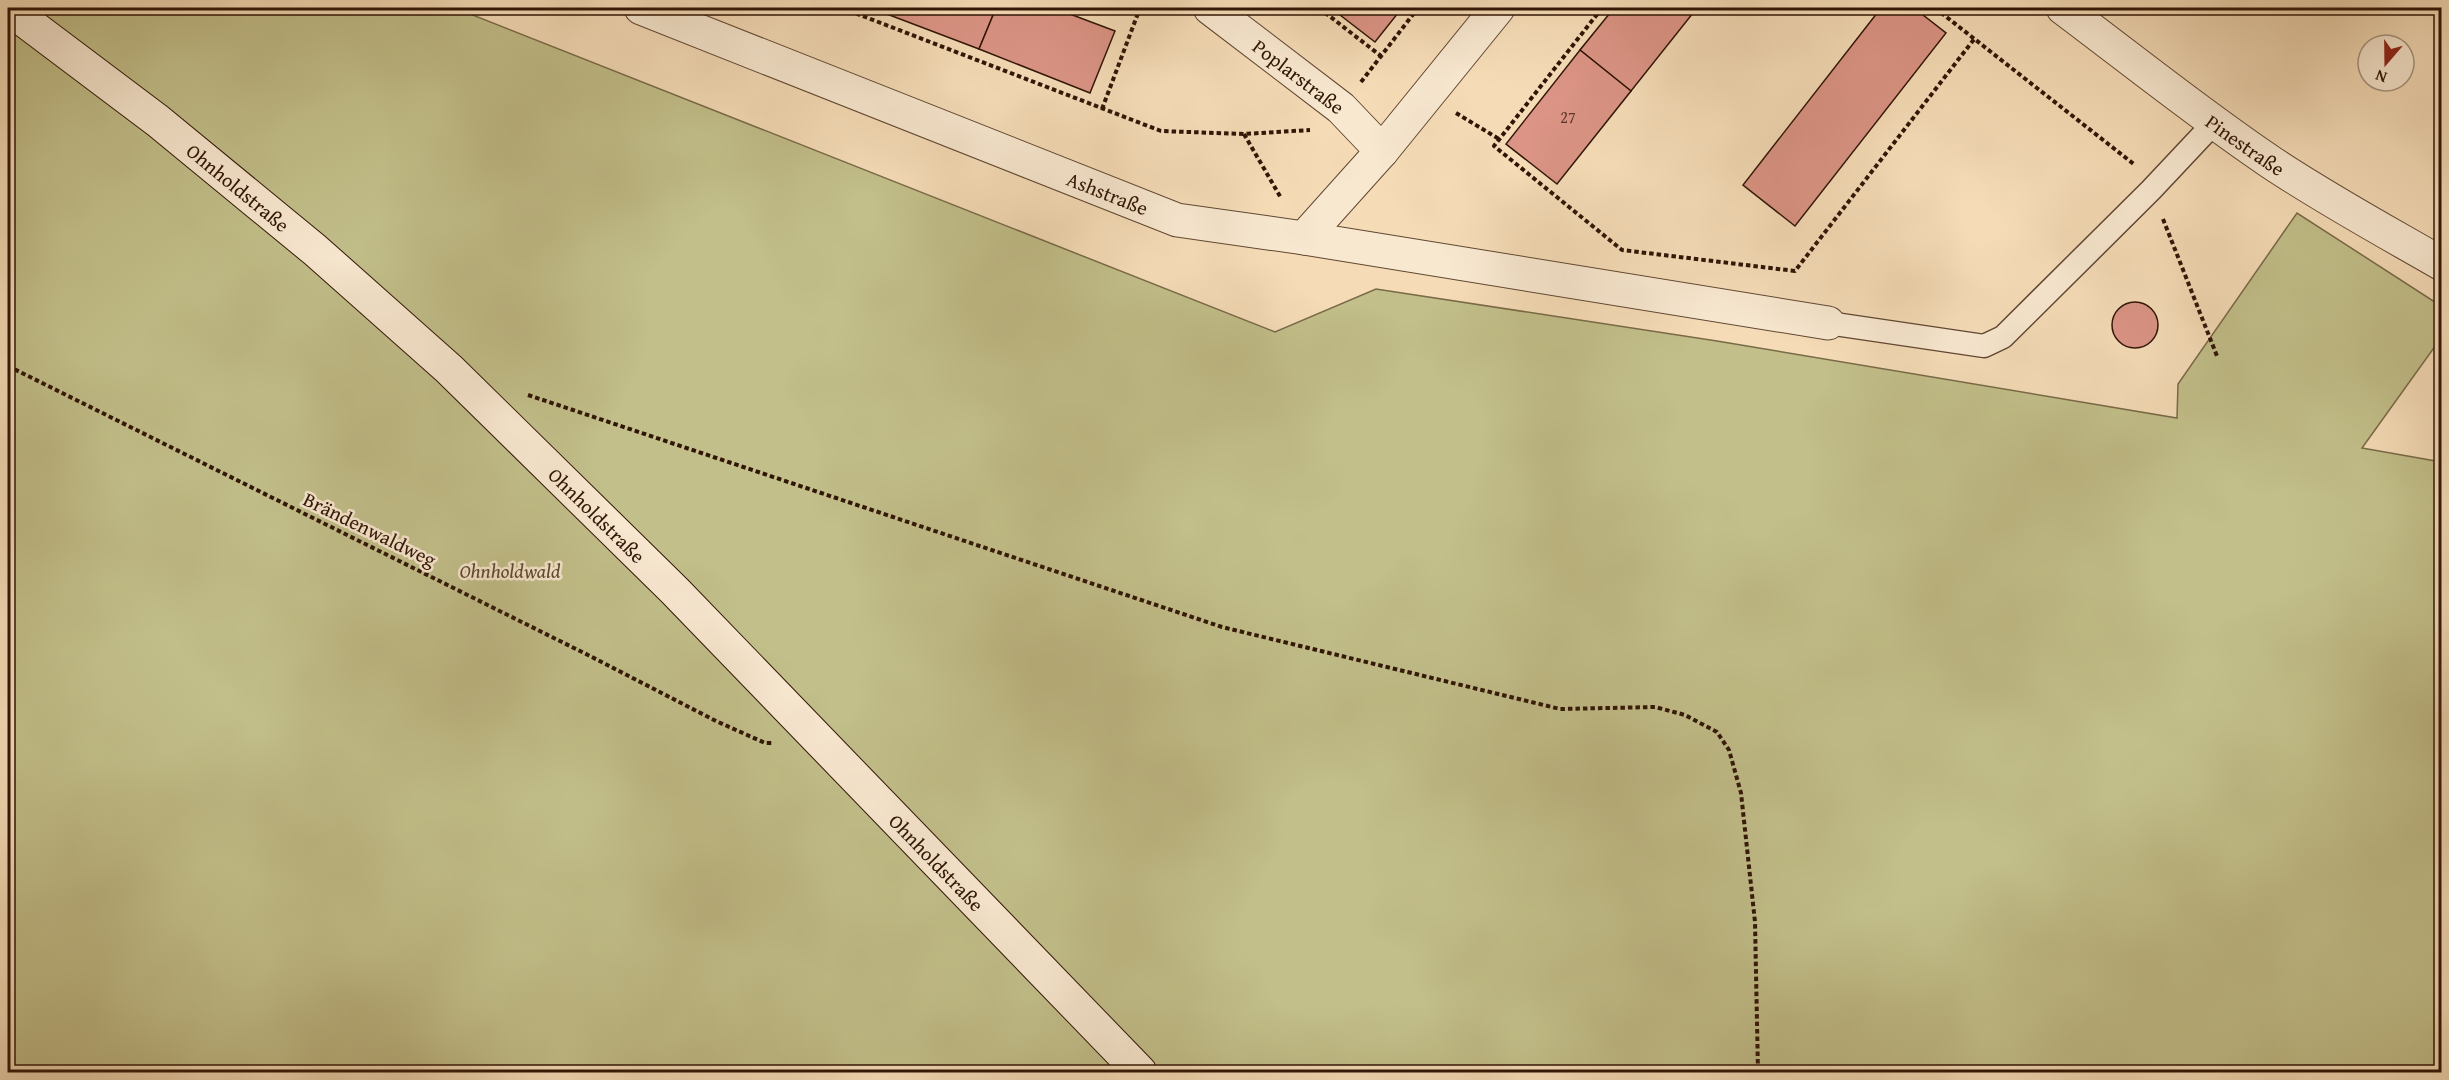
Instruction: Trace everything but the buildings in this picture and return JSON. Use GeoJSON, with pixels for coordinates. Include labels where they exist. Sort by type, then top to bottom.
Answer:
{"type":"FeatureCollection","features":[{"type":"Feature","properties":{"kind":"street","name":"Ohnholdstraße"},"geometry":{"type":"LineString","coordinates":[[8,8],[158,121],[315,250],[449,369],[675,591],[1140,1072]]}},
{"type":"Feature","properties":{"kind":"street","name":"Ashstraße"},"geometry":{"type":"LineString","coordinates":[[641,8],[1177,220],[1304,238],[1828,323]]}},
{"type":"Feature","properties":{"kind":"street","name":"Poplarstraße"},"geometry":{"type":"LineString","coordinates":[[1210,8],[1341,108],[1382,151]]}},
{"type":"Feature","properties":{"kind":"street"},"geometry":{"type":"LineString","coordinates":[[1304,238],[1382,151],[1498,8]]}},
{"type":"Feature","properties":{"kind":"street","name":"Pinestraße"},"geometry":{"type":"LineString","coordinates":[[2063,8],[2214,123],[2341,206],[2442,264]]}},
{"type":"Feature","properties":{"kind":"lane"},"geometry":{"type":"LineString","coordinates":[[1828,323],[1984,346],[2003,337],[2151,190],[2214,123]]}},
{"type":"Feature","properties":{"kind":"path"},"geometry":{"type":"LineString","coordinates":[[842,8],[1161,131],[1244,134],[1323,129],[1418,8]]}},
{"type":"Feature","properties":{"kind":"path"},"geometry":{"type":"LineString","coordinates":[[1102,109],[1140,8]]}},
{"type":"Feature","properties":{"kind":"path"},"geometry":{"type":"LineString","coordinates":[[1319,8],[1381,56]]}},
{"type":"Feature","properties":{"kind":"path"},"geometry":{"type":"LineString","coordinates":[[1602,8],[1494,146],[1622,250],[1795,271],[1816,247],[1975,38]]}},
{"type":"Feature","properties":{"kind":"path"},"geometry":{"type":"LineString","coordinates":[[1935,8],[2137,166],[2151,190],[2217,356]]}},
{"type":"Feature","properties":{"kind":"path"},"geometry":{"type":"LineString","coordinates":[[1428,96],[1499,138]]}},
{"type":"Feature","properties":{"kind":"path"},"geometry":{"type":"LineString","coordinates":[[1244,134],[1304,238]]}},
{"type":"Feature","properties":{"kind":"path","name":"Brändenwaldweg"},"geometry":{"type":"LineString","coordinates":[[8,366],[567,644],[716,721],[765,743],[821,742]]}},
{"type":"Feature","properties":{"kind":"path"},"geometry":{"type":"LineString","coordinates":[[517,391],[1222,627],[1560,709],[1655,706],[1685,715],[1717,732],[1730,750],[1741,793],[1755,922],[1758,1072]]}},
{"type":"Feature","properties":{"kind":"green space","name":"Ohnholdwald"},"geometry":{"type":"Polygon","coordinates":[[[8,8],[455,8],[1275,332],[1376,289],[1717,341],[2177,418],[2178,384],[2297,213],[2441,306],[2441,338],[2362,448],[2441,462],[2441,1072],[8,1072],[8,8]]]}}]}
